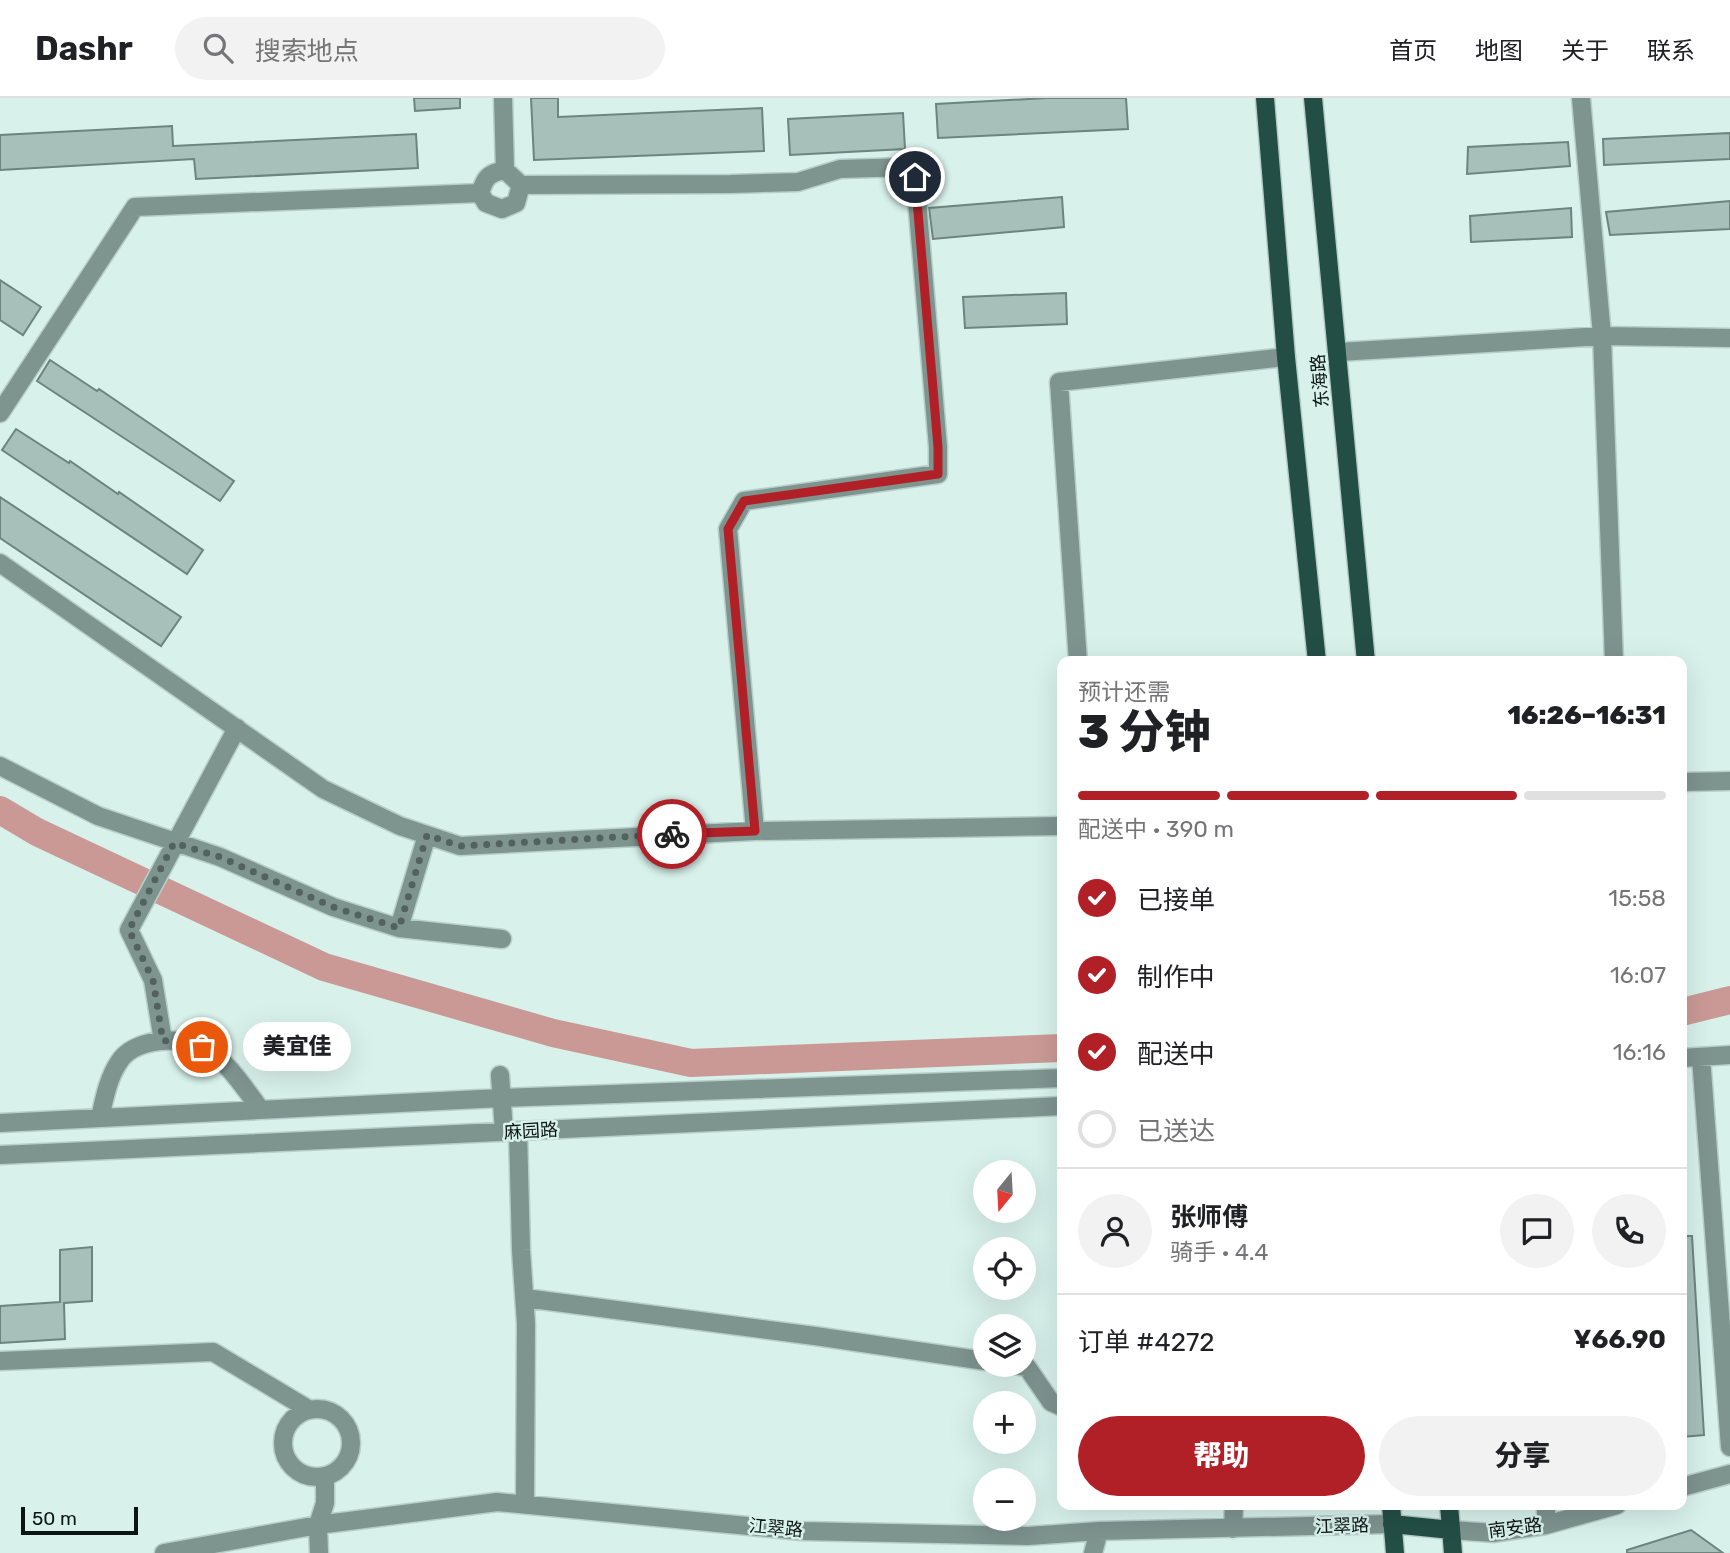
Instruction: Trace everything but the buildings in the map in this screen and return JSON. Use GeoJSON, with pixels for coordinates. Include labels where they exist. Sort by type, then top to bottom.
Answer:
{"type":"FeatureCollection","features":[{"type":"Feature","properties":{"kind":"main road","name":"东海路"},"geometry":{"type":"LineString","coordinates":[[1265,98],[1286,357],[1316,656]]}},
{"type":"Feature","properties":{"kind":"main road","name":"东海路"},"geometry":{"type":"LineString","coordinates":[[1313,98],[1339,352],[1365,656]]}},
{"type":"Feature","properties":{"kind":"main road"},"geometry":{"type":"LineString","coordinates":[[1391,1510],[1395,1553]]}},
{"type":"Feature","properties":{"kind":"main road"},"geometry":{"type":"LineString","coordinates":[[1449,1510],[1453,1553]]}},
{"type":"Feature","properties":{"kind":"main road"},"geometry":{"type":"LineString","coordinates":[[1392,1524],[1451,1530]]}},
{"type":"Feature","properties":{"kind":"street"},"geometry":{"type":"LineString","coordinates":[[503,98],[505,170],[521,186],[785,182],[841,169],[909,166],[915,177],[938,474],[744,501],[728,529],[755,831]]}},
{"type":"Feature","properties":{"kind":"street"},"geometry":{"type":"LineString","coordinates":[[1581,98],[1602,336],[1614,656]]}},
{"type":"Feature","properties":{"kind":"street"},"geometry":{"type":"LineString","coordinates":[[505,170],[491,173],[484,179],[480,193],[486,203],[502,209],[516,202],[521,186]]}},
{"type":"Feature","properties":{"kind":"street"},"geometry":{"type":"LineString","coordinates":[[0,413],[135,207],[480,193]]}},
{"type":"Feature","properties":{"kind":"street"},"geometry":{"type":"LineString","coordinates":[[1339,352],[1602,336],[1730,338]]}},
{"type":"Feature","properties":{"kind":"street"},"geometry":{"type":"LineString","coordinates":[[1078,656],[1059,382],[1286,357]]}},
{"type":"Feature","properties":{"kind":"street"},"geometry":{"type":"LineString","coordinates":[[0,563],[323,789],[400,826],[460,846],[755,831],[1057,826]]}},
{"type":"Feature","properties":{"kind":"street"},"geometry":{"type":"LineString","coordinates":[[163,1041],[153,980],[129,930],[237,729]]}},
{"type":"Feature","properties":{"kind":"street"},"geometry":{"type":"LineString","coordinates":[[0,766],[98,816],[220,857],[333,907],[399,928],[502,939]]}},
{"type":"Feature","properties":{"kind":"street"},"geometry":{"type":"LineString","coordinates":[[1687,782],[1730,781]]}},
{"type":"Feature","properties":{"kind":"street"},"geometry":{"type":"LineString","coordinates":[[399,928],[427,835]]}},
{"type":"Feature","properties":{"kind":"street"},"geometry":{"type":"LineString","coordinates":[[100,1118],[119,1060],[143,1044],[178,1039],[202,1047],[230,1069],[261,1110]]}},
{"type":"Feature","properties":{"kind":"street"},"geometry":{"type":"LineString","coordinates":[[1687,1058],[1730,1055]]}},
{"type":"Feature","properties":{"kind":"street"},"geometry":{"type":"LineString","coordinates":[[1701,1057],[1730,1447]]}},
{"type":"Feature","properties":{"kind":"street"},"geometry":{"type":"LineString","coordinates":[[500,1075],[501,1098],[511,1132],[525,1298],[525,1503]]}},
{"type":"Feature","properties":{"kind":"street","name":"麻园路"},"geometry":{"type":"LineString","coordinates":[[0,1123],[501,1098],[1057,1077]]}},
{"type":"Feature","properties":{"kind":"street","name":"麻园路"},"geometry":{"type":"LineString","coordinates":[[0,1155],[1057,1106]]}},
{"type":"Feature","properties":{"kind":"street"},"geometry":{"type":"LineString","coordinates":[[525,1298],[973,1359]]}},
{"type":"Feature","properties":{"kind":"street"},"geometry":{"type":"LineString","coordinates":[[0,1361],[213,1352],[309,1409]]}},
{"type":"Feature","properties":{"kind":"street"},"geometry":{"type":"LineString","coordinates":[[1034,1377],[1051,1402],[1057,1405]]}},
{"type":"Feature","properties":{"kind":"street"},"geometry":{"type":"LineString","coordinates":[[309,1409],[330,1410],[340,1416],[351,1435],[349,1456],[335,1472],[325,1476],[302,1474],[285,1457],[282,1445],[289,1422],[309,1409]]}},
{"type":"Feature","properties":{"kind":"street"},"geometry":{"type":"LineString","coordinates":[[1687,1486],[1730,1474]]}},
{"type":"Feature","properties":{"kind":"street"},"geometry":{"type":"LineString","coordinates":[[319,1553],[318,1525],[325,1503],[325,1476]]}},
{"type":"Feature","properties":{"kind":"street","name":"江翠路"},"geometry":{"type":"LineString","coordinates":[[164,1553],[318,1525],[497,1502],[801,1531],[1028,1536],[1099,1531],[1392,1524]]}},
{"type":"Feature","properties":{"kind":"street"},"geometry":{"type":"LineString","coordinates":[[1233,1529],[1234,1510]]}},
{"type":"Feature","properties":{"kind":"street"},"geometry":{"type":"LineString","coordinates":[[1546,1510],[1546,1525]]}},
{"type":"Feature","properties":{"kind":"street","name":"南安路"},"geometry":{"type":"LineString","coordinates":[[1451,1530],[1493,1533],[1546,1525],[1599,1510]]}},
{"type":"Feature","properties":{"kind":"street"},"geometry":{"type":"LineString","coordinates":[[1093,1553],[1099,1531]]}},
{"type":"Feature","properties":{"kind":"waterway"},"geometry":{"type":"LineString","coordinates":[[0,810],[37,832],[324,967],[553,1033],[691,1063],[1057,1048]]}},
{"type":"Feature","properties":{"kind":"waterway"},"geometry":{"type":"LineString","coordinates":[[1687,1011],[1730,1000]]}},
{"type":"Feature","properties":{"kind":"way so far"},"geometry":{"type":"LineString","coordinates":[[202,1047],[178,1039],[163,1041],[153,980],[129,930],[174,843],[220,857],[333,907],[399,928],[427,835],[460,846],[672,834]]}},
{"type":"Feature","properties":{"kind":"place","name":"美宜佳"},"geometry":{"type":"Point","coordinates":[202,1047]}},
{"type":"Feature","properties":{"kind":"route"},"geometry":{"type":"LineString","coordinates":[[672,834],[755,831],[728,529],[744,501],[938,474],[915,177]]}}]}
